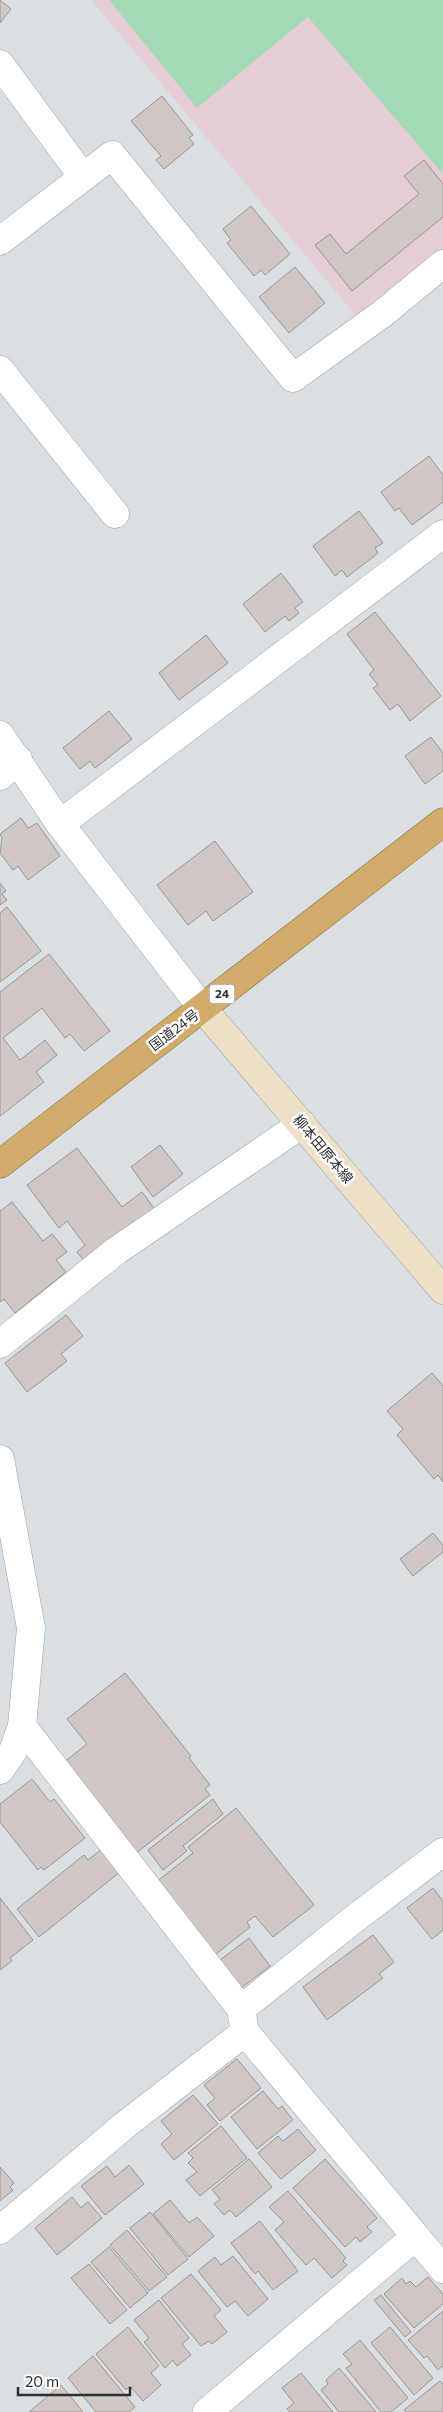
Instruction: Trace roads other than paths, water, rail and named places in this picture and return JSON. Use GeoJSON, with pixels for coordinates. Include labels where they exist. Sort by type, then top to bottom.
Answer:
{"type":"FeatureCollection","features":[{"type":"Feature","properties":{"kind":"highway","name":"国道24号"},"geometry":{"type":"LineString","coordinates":[[0,1164],[443,822]]}},
{"type":"Feature","properties":{"kind":"main road","name":"柳本田原本線"},"geometry":{"type":"LineString","coordinates":[[203,1009],[443,1290]]}},
{"type":"Feature","properties":{"kind":"street"},"geometry":{"type":"LineString","coordinates":[[0,64],[83,177]]}},
{"type":"Feature","properties":{"kind":"street"},"geometry":{"type":"LineString","coordinates":[[0,242],[112,155],[293,378],[382,314],[443,264]]}},
{"type":"Feature","properties":{"kind":"street"},"geometry":{"type":"LineString","coordinates":[[0,370],[115,514]]}},
{"type":"Feature","properties":{"kind":"street"},"geometry":{"type":"LineString","coordinates":[[60,824],[443,534]]}},
{"type":"Feature","properties":{"kind":"street"},"geometry":{"type":"LineString","coordinates":[[0,735],[9,768],[60,824],[203,1009]]}},
{"type":"Feature","properties":{"kind":"street"},"geometry":{"type":"LineString","coordinates":[[0,1344],[116,1251],[302,1124]]}},
{"type":"Feature","properties":{"kind":"street"},"geometry":{"type":"LineString","coordinates":[[0,1459],[31,1628],[22,1726],[13,1751],[0,1770]]}},
{"type":"Feature","properties":{"kind":"street"},"geometry":{"type":"LineString","coordinates":[[22,1726],[243,2021],[415,2237],[443,2269]]}},
{"type":"Feature","properties":{"kind":"street"},"geometry":{"type":"LineString","coordinates":[[0,2230],[243,2021],[354,1919],[443,1852]]}},
{"type":"Feature","properties":{"kind":"street"},"geometry":{"type":"LineString","coordinates":[[207,2412],[415,2237]]}}]}
